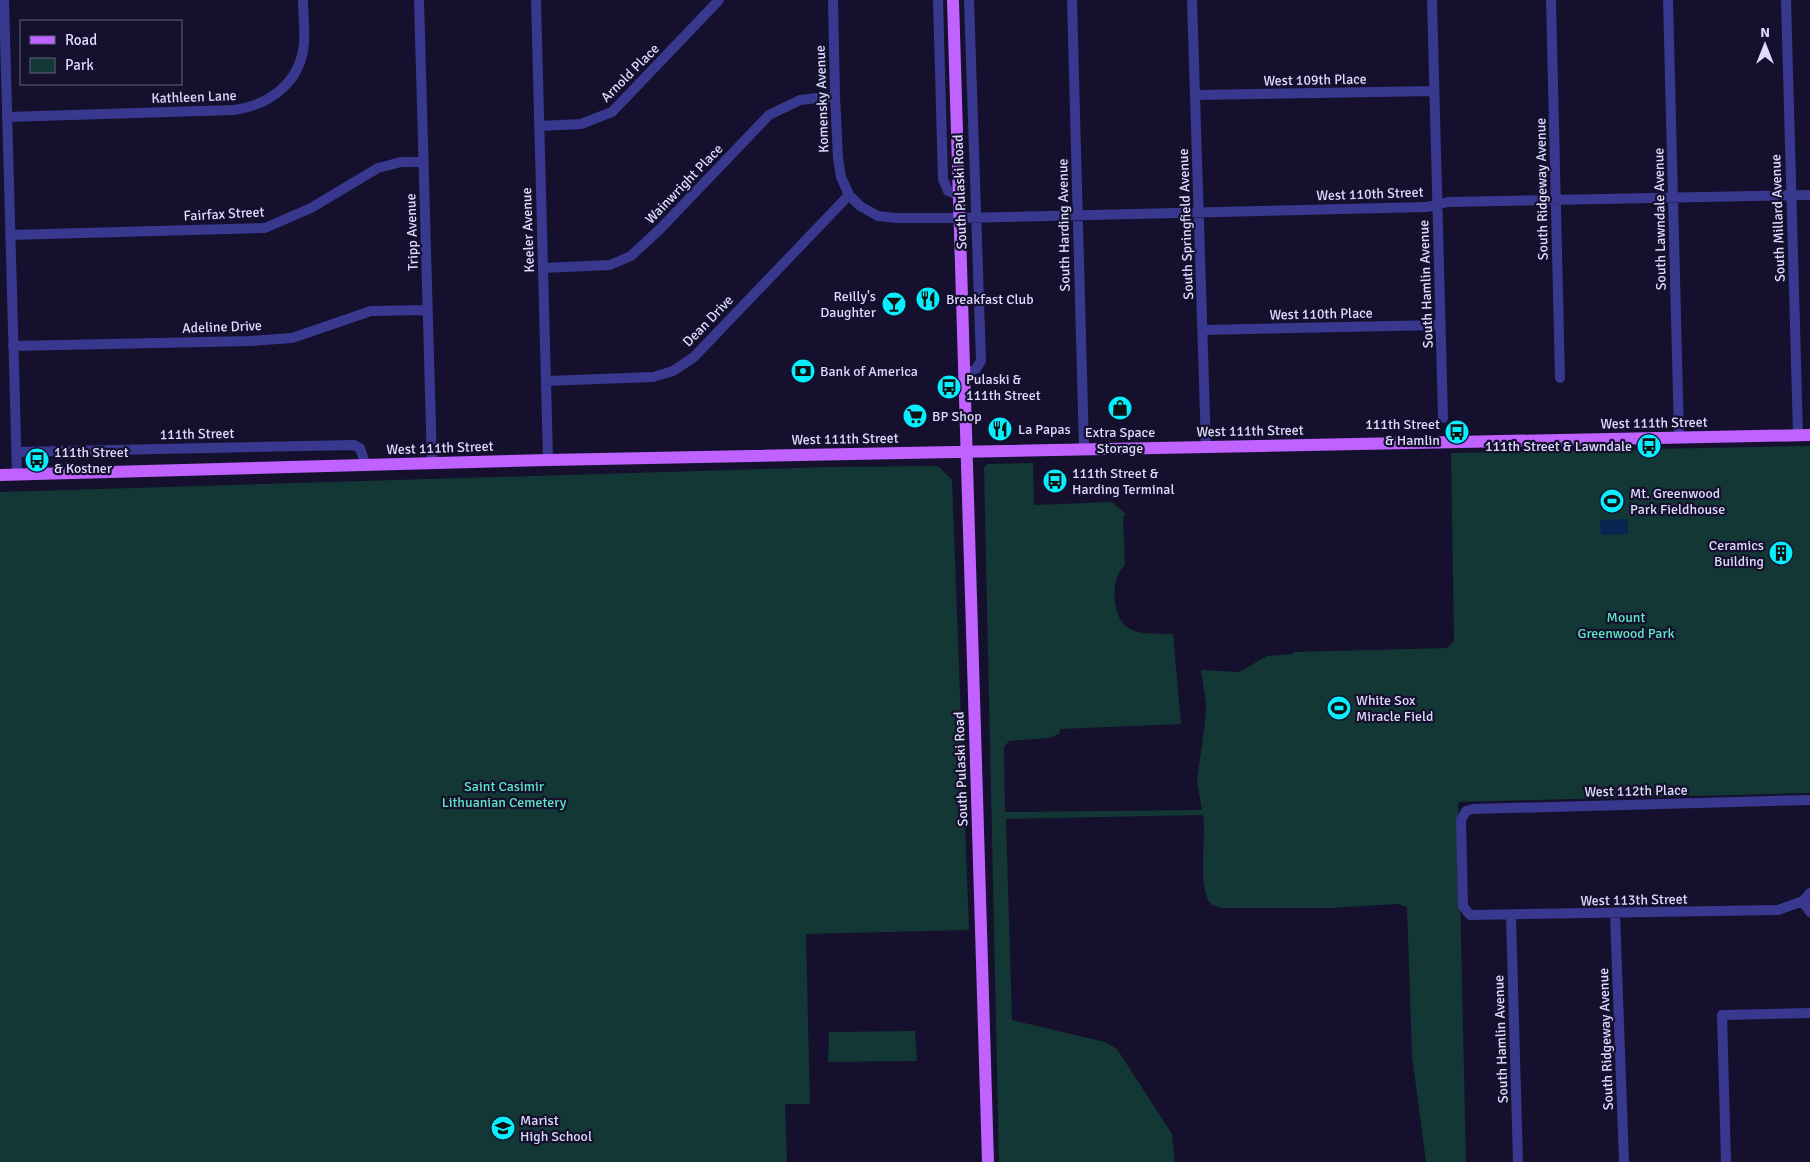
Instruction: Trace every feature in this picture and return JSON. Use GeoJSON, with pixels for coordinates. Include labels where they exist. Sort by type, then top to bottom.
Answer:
{"type":"FeatureCollection","features":[{"type":"Feature","properties":{"kind":"main road","name":"South Pulaski Road"},"geometry":{"type":"LineString","coordinates":[[953,0],[988,1162]]}},
{"type":"Feature","properties":{"kind":"main road","name":"West 111th Street"},"geometry":{"type":"LineString","coordinates":[[0,475],[548,460],[1804,435]]}},
{"type":"Feature","properties":{"kind":"street"},"geometry":{"type":"LineString","coordinates":[[4,0],[17,475]]}},
{"type":"Feature","properties":{"kind":"street","name":"Kathleen Lane"},"geometry":{"type":"LineString","coordinates":[[7,117],[234,110],[263,104],[288,84],[299,63],[304,42],[303,0]]}},
{"type":"Feature","properties":{"kind":"street","name":"Tripp Avenue"},"geometry":{"type":"LineString","coordinates":[[419,0],[432,464]]}},
{"type":"Feature","properties":{"kind":"street","name":"Keeler Avenue"},"geometry":{"type":"LineString","coordinates":[[536,0],[548,460]]}},
{"type":"Feature","properties":{"kind":"street","name":"Arnold Place"},"geometry":{"type":"LineString","coordinates":[[539,126],[581,124],[612,112],[719,0]]}},
{"type":"Feature","properties":{"kind":"street","name":"Komensky Avenue"},"geometry":{"type":"LineString","coordinates":[[833,0],[838,158],[841,177],[848,195]]}},
{"type":"Feature","properties":{"kind":"street","name":"South Pulaski Road"},"geometry":{"type":"LineString","coordinates":[[938,0],[943,179],[948,191],[959,195]]}},
{"type":"Feature","properties":{"kind":"street","name":"South Pulaski Road"},"geometry":{"type":"LineString","coordinates":[[965,374],[976,369],[981,361],[969,0]]}},
{"type":"Feature","properties":{"kind":"street","name":"South Harding Avenue"},"geometry":{"type":"LineString","coordinates":[[1072,0],[1084,449]]}},
{"type":"Feature","properties":{"kind":"street","name":"South Springfield Avenue"},"geometry":{"type":"LineString","coordinates":[[1192,0],[1206,447]]}},
{"type":"Feature","properties":{"kind":"street","name":"South Hamlin Avenue"},"geometry":{"type":"LineString","coordinates":[[1432,0],[1443,418]]}},
{"type":"Feature","properties":{"kind":"street","name":"South Ridgeway Avenue"},"geometry":{"type":"LineString","coordinates":[[1551,0],[1560,378]]}},
{"type":"Feature","properties":{"kind":"street","name":"South Lawndale Avenue"},"geometry":{"type":"LineString","coordinates":[[1668,0],[1679,437]]}},
{"type":"Feature","properties":{"kind":"street","name":"South Millard Avenue"},"geometry":{"type":"LineString","coordinates":[[1786,0],[1791,195],[1804,435]]}},
{"type":"Feature","properties":{"kind":"street","name":"West 109th Place"},"geometry":{"type":"LineString","coordinates":[[1196,95],[1434,91]]}},
{"type":"Feature","properties":{"kind":"street","name":"Wainwright Place"},"geometry":{"type":"LineString","coordinates":[[543,268],[610,265],[631,256],[660,229],[775,110],[800,100],[835,96]]}},
{"type":"Feature","properties":{"kind":"street","name":"Fairfax Street"},"geometry":{"type":"LineString","coordinates":[[10,235],[265,228],[311,208],[378,168],[401,162],[423,162]]}},
{"type":"Feature","properties":{"kind":"street","name":"West 110th Street"},"geometry":{"type":"LineString","coordinates":[[848,195],[860,206],[878,216],[896,218],[960,218],[1427,207],[1448,202],[1810,195]]}},
{"type":"Feature","properties":{"kind":"street","name":"Dean Drive"},"geometry":{"type":"LineString","coordinates":[[546,381],[642,378],[673,371],[694,357],[848,195]]}},
{"type":"Feature","properties":{"kind":"street","name":"Adeline Drive"},"geometry":{"type":"LineString","coordinates":[[13,346],[251,341],[292,338],[371,311],[428,310]]}},
{"type":"Feature","properties":{"kind":"street","name":"West 110th Place"},"geometry":{"type":"LineString","coordinates":[[1203,330],[1441,325]]}},
{"type":"Feature","properties":{"kind":"street","name":"111th Street"},"geometry":{"type":"LineString","coordinates":[[16,452],[354,445],[360,448],[366,466]]}},
{"type":"Feature","properties":{"kind":"street","name":"West 112th Place"},"geometry":{"type":"LineString","coordinates":[[1466,913],[1463,906],[1460,820],[1464,812],[1474,809],[1810,800]]}},
{"type":"Feature","properties":{"kind":"street"},"geometry":{"type":"LineString","coordinates":[[1810,893],[1802,901],[1810,912]]}},
{"type":"Feature","properties":{"kind":"street","name":"West 113th Street"},"geometry":{"type":"LineString","coordinates":[[1466,913],[1475,916],[1511,916],[1778,910],[1802,901]]}},
{"type":"Feature","properties":{"kind":"street","name":"South Ridgeway Avenue"},"geometry":{"type":"LineString","coordinates":[[1615,914],[1624,1162]]}},
{"type":"Feature","properties":{"kind":"street","name":"South Hamlin Avenue"},"geometry":{"type":"LineString","coordinates":[[1511,916],[1518,1162]]}},
{"type":"Feature","properties":{"kind":"street"},"geometry":{"type":"LineString","coordinates":[[1726,1162],[1722,1015],[1810,1013]]}},
{"type":"Feature","properties":{"kind":"green space","name":"Mount Greenwood Park"},"geometry":{"type":"Polygon","coordinates":[[[1810,446],[1810,793],[1458,802],[1466,1162],[1426,1162],[1412,1056],[1407,907],[1397,904],[1331,908],[1222,908],[1212,905],[1207,898],[1204,888],[1203,815],[1006,819],[1012,1020],[1105,1042],[1117,1049],[1172,1134],[1175,1162],[999,1162],[984,468],[987,464],[1033,463],[1034,505],[1112,502],[1126,514],[1123,517],[1125,566],[1116,579],[1116,608],[1124,624],[1134,631],[1173,634],[1181,724],[1060,729],[1059,734],[1049,738],[1009,741],[1004,747],[1005,812],[1202,810],[1197,781],[1206,704],[1201,670],[1239,672],[1267,656],[1293,654],[1294,652],[1447,648],[1454,641],[1451,453],[1810,446]]]}},
{"type":"Feature","properties":{"kind":"green space","name":"Saint Casimir Lithuanian Cemetery"},"geometry":{"type":"Polygon","coordinates":[[[938,466],[952,480],[969,930],[806,934],[810,1104],[785,1104],[787,1162],[0,1162],[0,492],[829,467],[938,466]]]}},
{"type":"Feature","properties":{"kind":"green space"},"geometry":{"type":"Polygon","coordinates":[[[915,1031],[917,1061],[828,1062],[829,1032],[915,1031]]]}},
{"type":"Feature","properties":{"kind":"water"},"geometry":{"type":"Polygon","coordinates":[[[1628,519],[1628,534],[1601,535],[1600,520],[1628,519]]]}},
{"type":"Feature","properties":{"kind":"place","name":"Breakfast Club"},"geometry":{"type":"Point","coordinates":[928,299]}},
{"type":"Feature","properties":{"kind":"place","name":"Reilly's Daughter"},"geometry":{"type":"Point","coordinates":[894,304]}},
{"type":"Feature","properties":{"kind":"place","name":"Bank of America"},"geometry":{"type":"Point","coordinates":[803,371]}},
{"type":"Feature","properties":{"kind":"place","name":"Pulaski & 111th Street"},"geometry":{"type":"Point","coordinates":[949,387]}},
{"type":"Feature","properties":{"kind":"place","name":"Extra Space Storage"},"geometry":{"type":"Point","coordinates":[1120,408]}},
{"type":"Feature","properties":{"kind":"place","name":"BP Shop"},"geometry":{"type":"Point","coordinates":[915,416]}},
{"type":"Feature","properties":{"kind":"place","name":"La Papas"},"geometry":{"type":"Point","coordinates":[1000,429]}},
{"type":"Feature","properties":{"kind":"place","name":"111th Street & Hamlin"},"geometry":{"type":"Point","coordinates":[1457,432]}},
{"type":"Feature","properties":{"kind":"place","name":"111th Street & Lawndale"},"geometry":{"type":"Point","coordinates":[1649,446]}},
{"type":"Feature","properties":{"kind":"place","name":"111th Street & Kostner"},"geometry":{"type":"Point","coordinates":[37,460]}},
{"type":"Feature","properties":{"kind":"place","name":"111th Street & Harding Terminal"},"geometry":{"type":"Point","coordinates":[1055,481]}},
{"type":"Feature","properties":{"kind":"place","name":"Mt. Greenwood Park Fieldhouse"},"geometry":{"type":"Point","coordinates":[1612,501]}},
{"type":"Feature","properties":{"kind":"place","name":"Ceramics Building"},"geometry":{"type":"Point","coordinates":[1781,553]}},
{"type":"Feature","properties":{"kind":"place","name":"White Sox Miracle Field"},"geometry":{"type":"Point","coordinates":[1339,708]}},
{"type":"Feature","properties":{"kind":"place","name":"Marist High School"},"geometry":{"type":"Point","coordinates":[503,1128]}}]}
